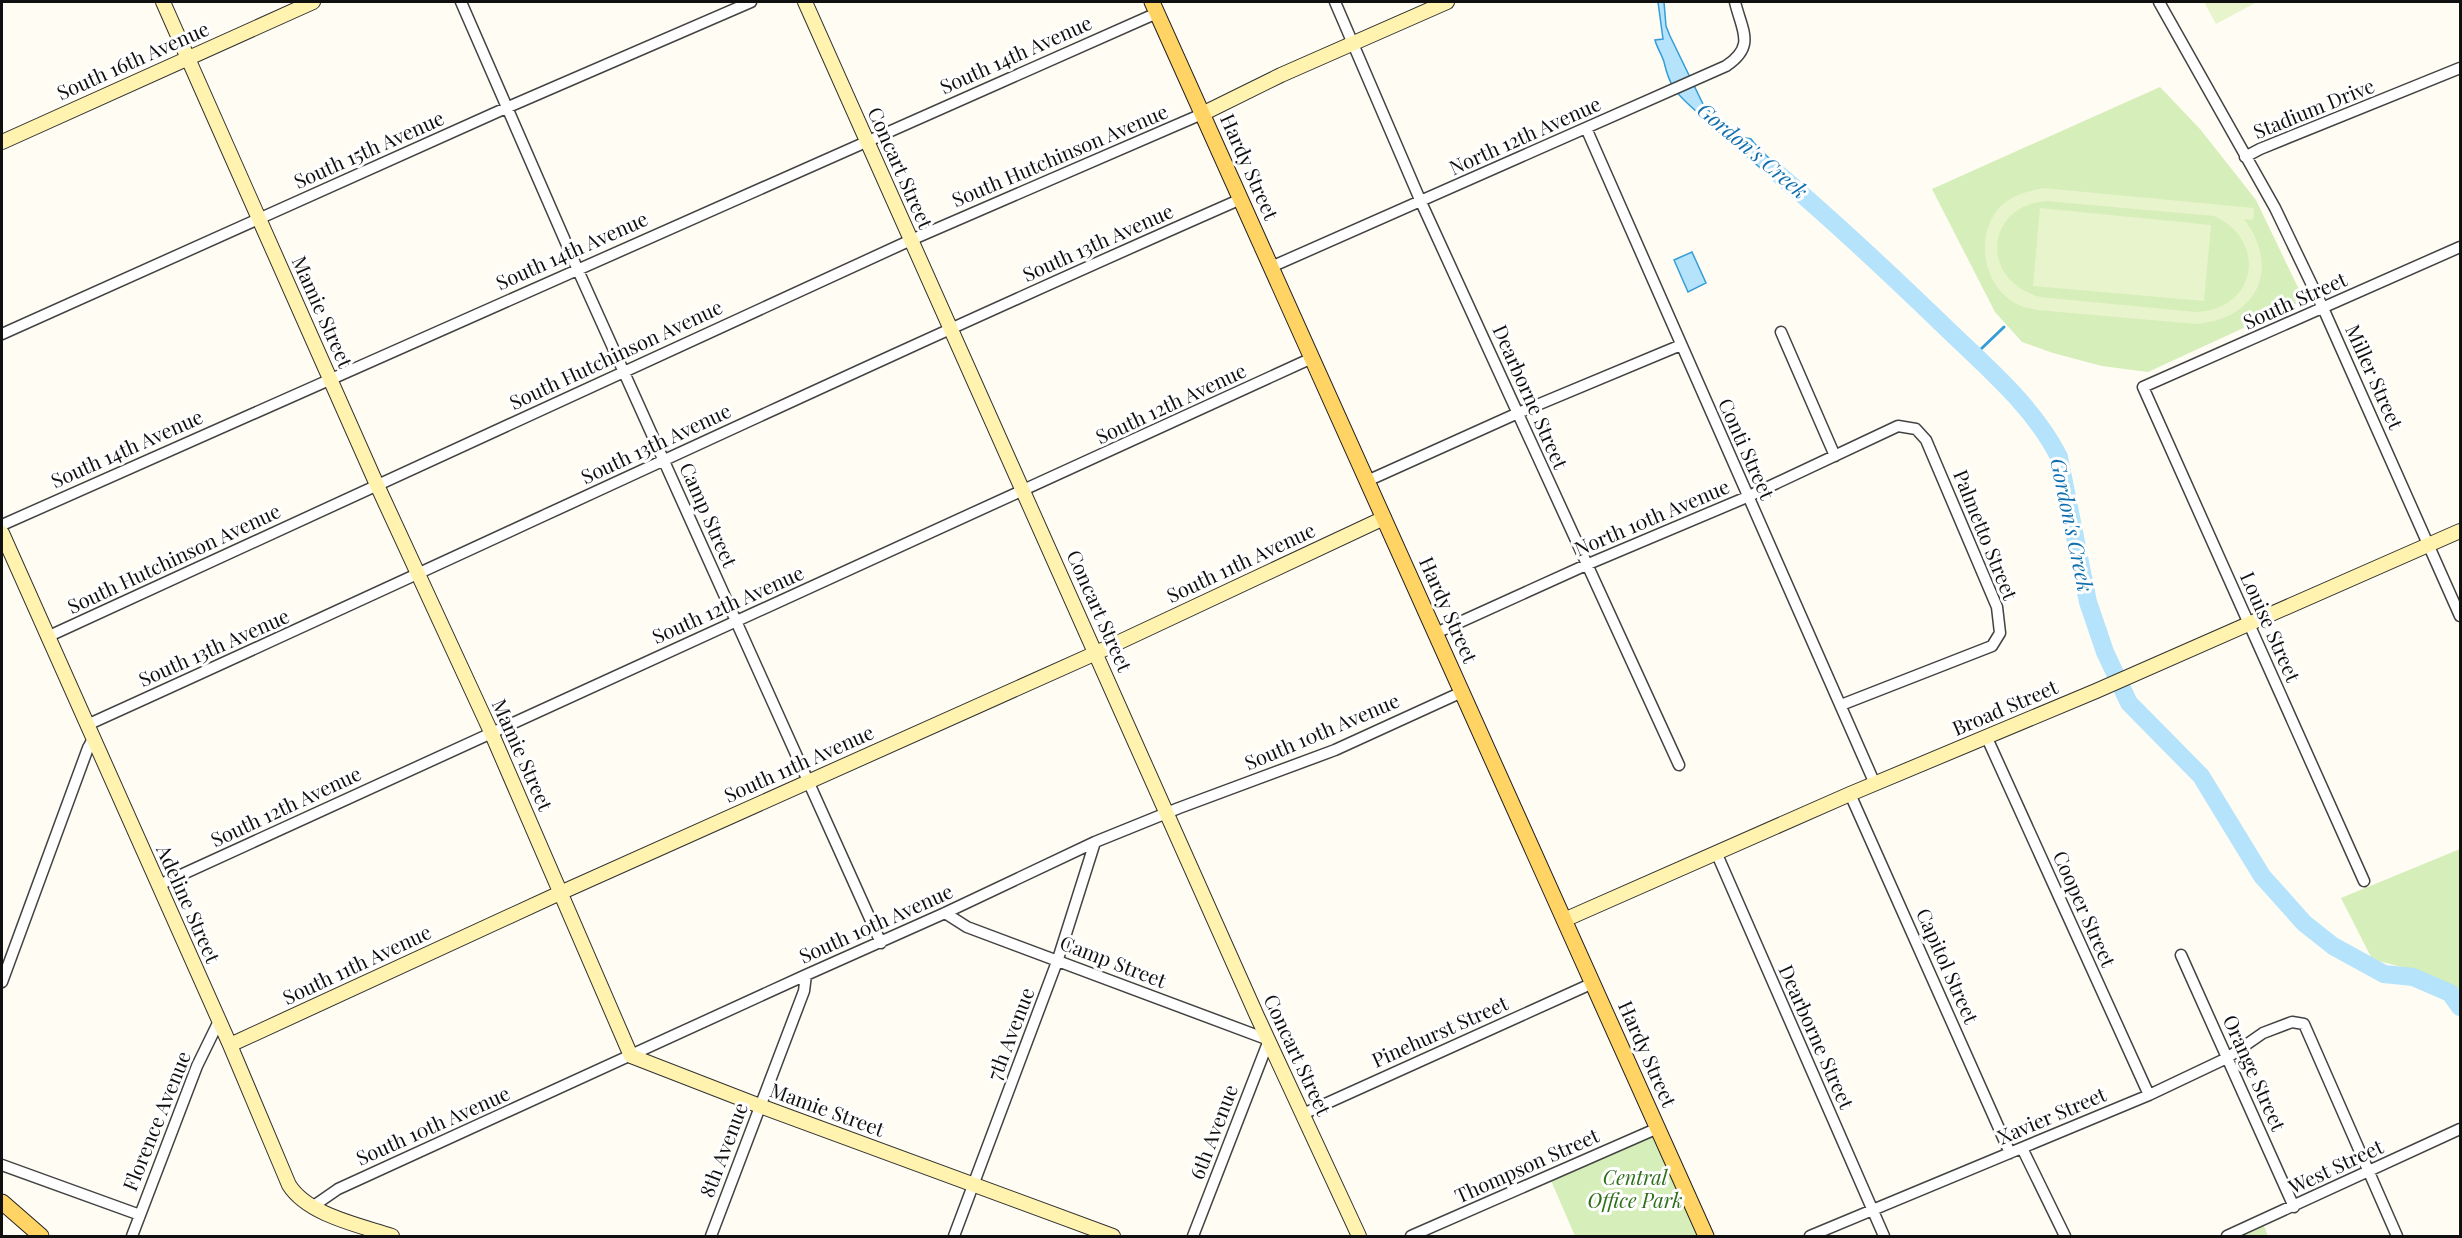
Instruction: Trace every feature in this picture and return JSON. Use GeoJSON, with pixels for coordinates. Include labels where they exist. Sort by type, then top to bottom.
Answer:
{"type":"FeatureCollection","features":[{"type":"Feature","properties":{"kind":"main road","name":"Hardy Street"},"geometry":{"type":"LineString","coordinates":[[1155,7],[1706,1236]]}},
{"type":"Feature","properties":{"kind":"main road"},"geometry":{"type":"LineString","coordinates":[[2,1202],[41,1236]]}},
{"type":"Feature","properties":{"kind":"street","name":"Mamie Street"},"geometry":{"type":"LineString","coordinates":[[163,2],[418,575],[491,732],[631,1056],[1113,1236]]}},
{"type":"Feature","properties":{"kind":"street","name":"South 16th Avenue"},"geometry":{"type":"LineString","coordinates":[[2,142],[313,2]]}},
{"type":"Feature","properties":{"kind":"street","name":"Camp Street"},"geometry":{"type":"LineString","coordinates":[[461,2],[577,268],[881,943]]}},
{"type":"Feature","properties":{"kind":"street","name":"South 15th Avenue"},"geometry":{"type":"LineString","coordinates":[[2,334],[506,108],[751,2]]}},
{"type":"Feature","properties":{"kind":"street","name":"Concart Street"},"geometry":{"type":"LineString","coordinates":[[805,2],[1269,1040],[1359,1236]]}},
{"type":"Feature","properties":{"kind":"street","name":"Dearborne Street"},"geometry":{"type":"LineString","coordinates":[[1335,2],[1421,202],[1679,765]]}},
{"type":"Feature","properties":{"kind":"street"},"geometry":{"type":"LineString","coordinates":[[1202,114],[1281,75],[1447,2]]}},
{"type":"Feature","properties":{"kind":"street","name":"North 12th Avenue"},"geometry":{"type":"LineString","coordinates":[[1271,267],[1735,60],[1741,54],[1745,40],[1735,2]]}},
{"type":"Feature","properties":{"kind":"street","name":"Stadium Drive"},"geometry":{"type":"LineString","coordinates":[[2159,2],[2245,157],[2460,68]]}},
{"type":"Feature","properties":{"kind":"street","name":"South 14th Avenue"},"geometry":{"type":"LineString","coordinates":[[2,525],[867,141],[1155,7]]}},
{"type":"Feature","properties":{"kind":"street","name":"South Hutchinson Avenue"},"geometry":{"type":"LineString","coordinates":[[47,637],[911,240],[1202,114]]}},
{"type":"Feature","properties":{"kind":"street","name":"Conti Street"},"geometry":{"type":"LineString","coordinates":[[1586,128],[1875,784]]}},
{"type":"Feature","properties":{"kind":"street","name":"Miller Street"},"geometry":{"type":"LineString","coordinates":[[2245,157],[2275,208],[2323,308],[2460,616]]}},
{"type":"Feature","properties":{"kind":"street","name":"South 13th Avenue"},"geometry":{"type":"LineString","coordinates":[[87,725],[418,575],[664,460],[1241,199]]}},
{"type":"Feature","properties":{"kind":"street","name":"South Street"},"geometry":{"type":"LineString","coordinates":[[2143,387],[2460,247]]}},
{"type":"Feature","properties":{"kind":"street"},"geometry":{"type":"LineString","coordinates":[[1781,332],[1835,456]]}},
{"type":"Feature","properties":{"kind":"street"},"geometry":{"type":"LineString","coordinates":[[1367,481],[1518,413],[1681,345]]}},
{"type":"Feature","properties":{"kind":"street","name":"South 12th Avenue"},"geometry":{"type":"LineString","coordinates":[[159,885],[491,732],[1024,492],[1312,358]]}},
{"type":"Feature","properties":{"kind":"street","name":"Louise Street"},"geometry":{"type":"LineString","coordinates":[[2143,387],[2364,881]]}},
{"type":"Feature","properties":{"kind":"street","name":"North 10th Avenue"},"geometry":{"type":"LineString","coordinates":[[1436,633],[1586,565],[1748,497],[1898,426],[1916,429]]}},
{"type":"Feature","properties":{"kind":"street","name":"Palmetto Street"},"geometry":{"type":"LineString","coordinates":[[1841,705],[1992,646],[2000,633],[1996,606],[1926,440],[1916,429]]}},
{"type":"Feature","properties":{"kind":"street","name":"South 11th Avenue"},"geometry":{"type":"LineString","coordinates":[[230,1045],[560,893],[1096,653],[1384,518]]}},
{"type":"Feature","properties":{"kind":"street","name":"Broad Street"},"geometry":{"type":"LineString","coordinates":[[1564,920],[1716,852],[2096,691],[2460,531]]}},
{"type":"Feature","properties":{"kind":"street","name":"Adeline Street"},"geometry":{"type":"LineString","coordinates":[[2,533],[230,1045],[289,1185],[299,1198],[312,1208],[392,1236]]}},
{"type":"Feature","properties":{"kind":"street","name":"South 10th Avenue"},"geometry":{"type":"LineString","coordinates":[[312,1208],[338,1189],[945,914],[1095,842],[1335,750],[1462,692]]}},
{"type":"Feature","properties":{"kind":"street","name":"Cooper Street"},"geometry":{"type":"LineString","coordinates":[[1987,738],[2149,1095]]}},
{"type":"Feature","properties":{"kind":"street"},"geometry":{"type":"LineString","coordinates":[[2,982],[93,739]]}},
{"type":"Feature","properties":{"kind":"street","name":"Capitol Street"},"geometry":{"type":"LineString","coordinates":[[1850,794],[2010,1153]]}},
{"type":"Feature","properties":{"kind":"street","name":"7th Avenue"},"geometry":{"type":"LineString","coordinates":[[954,1236],[1058,959],[1095,842]]}},
{"type":"Feature","properties":{"kind":"street","name":"Dearborne Street"},"geometry":{"type":"LineString","coordinates":[[1716,852],[1884,1236]]}},
{"type":"Feature","properties":{"kind":"street","name":"Camp Street"},"geometry":{"type":"LineString","coordinates":[[945,914],[968,927],[1269,1040]]}},
{"type":"Feature","properties":{"kind":"street","name":"Orange Street"},"geometry":{"type":"LineString","coordinates":[[2181,955],[2294,1207]]}},
{"type":"Feature","properties":{"kind":"street","name":"8th Avenue"},"geometry":{"type":"LineString","coordinates":[[711,1236],[804,991],[806,975]]}},
{"type":"Feature","properties":{"kind":"street","name":"Pinehurst Street"},"geometry":{"type":"LineString","coordinates":[[1303,1114],[1593,983]]}},
{"type":"Feature","properties":{"kind":"street","name":"Florence Avenue"},"geometry":{"type":"LineString","coordinates":[[132,1236],[197,1066],[219,1021]]}},
{"type":"Feature","properties":{"kind":"street","name":"Xavier Street"},"geometry":{"type":"LineString","coordinates":[[1810,1236],[2149,1095],[2227,1058],[2263,1033],[2292,1022],[2304,1024],[2369,1172]]}},
{"type":"Feature","properties":{"kind":"street","name":"6th Avenue"},"geometry":{"type":"LineString","coordinates":[[1193,1236],[1269,1040]]}},
{"type":"Feature","properties":{"kind":"street","name":"Thompson Street"},"geometry":{"type":"LineString","coordinates":[[1411,1236],[1658,1128]]}},
{"type":"Feature","properties":{"kind":"street","name":"West Street"},"geometry":{"type":"LineString","coordinates":[[2227,1236],[2460,1129]]}},
{"type":"Feature","properties":{"kind":"street"},"geometry":{"type":"LineString","coordinates":[[2022,1148],[2065,1236]]}},
{"type":"Feature","properties":{"kind":"street"},"geometry":{"type":"LineString","coordinates":[[2,1165],[140,1215]]}},
{"type":"Feature","properties":{"kind":"street"},"geometry":{"type":"LineString","coordinates":[[2369,1172],[2397,1236]]}},
{"type":"Feature","properties":{"kind":"green space"},"geometry":{"type":"Polygon","coordinates":[[[2204,2],[2257,2],[2216,24],[2204,2]]]}},
{"type":"Feature","properties":{"kind":"green space"},"geometry":{"type":"Polygon","coordinates":[[[2160,87],[2200,129],[2256,200],[2304,300],[2148,372],[2102,366],[2022,342],[1995,312],[1932,189],[2160,87]]]}},
{"type":"Feature","properties":{"kind":"green space"},"geometry":{"type":"Polygon","coordinates":[[[2043,188],[2254,208],[2253,220],[2244,219],[2255,237],[2261,255],[2261,272],[2257,288],[2248,302],[2235,312],[2217,320],[2196,324],[2037,310],[2021,306],[1997,287],[1990,274],[1986,260],[1987,231],[1992,218],[2005,202],[2021,194],[2043,188]],[[2046,201],[2026,206],[2011,216],[2001,229],[1997,244],[1999,260],[2006,275],[2020,288],[2040,297],[2196,312],[2216,308],[2232,300],[2243,287],[2248,273],[2248,257],[2243,241],[2231,227],[2214,216],[2046,201]]]}},
{"type":"Feature","properties":{"kind":"green space"},"geometry":{"type":"Polygon","coordinates":[[[2040,208],[2211,225],[2204,301],[2033,286],[2040,208]]]}},
{"type":"Feature","properties":{"kind":"green space"},"geometry":{"type":"Polygon","coordinates":[[[2460,849],[2460,995],[2430,975],[2372,959],[2341,898],[2460,849]]]}},
{"type":"Feature","properties":{"kind":"green space","name":"Central Office Park"},"geometry":{"type":"Polygon","coordinates":[[[1658,1128],[1706,1236],[1575,1236],[1549,1176],[1658,1128]]]}},
{"type":"Feature","properties":{"kind":"green space"},"geometry":{"type":"Polygon","coordinates":[[[2262,1221],[2268,1236],[2227,1236],[2262,1221]]]}},
{"type":"Feature","properties":{"kind":"water"},"geometry":{"type":"Polygon","coordinates":[[[1658,2],[1664,2],[1666,26],[1704,106],[1739,136],[1751,139],[1781,170],[1789,182],[1780,185],[1736,147],[1741,146],[1727,133],[1716,132],[1673,87],[1655,40],[1663,39],[1658,2]]]}},
{"type":"Feature","properties":{"kind":"water"},"geometry":{"type":"Polygon","coordinates":[[[1692,252],[1706,283],[1688,292],[1674,260],[1692,252]]]}},
{"type":"Feature","properties":{"kind":"waterway","name":"Gordon's Creek"},"geometry":{"type":"LineString","coordinates":[[1770,167],[1858,244],[1991,370],[2036,420],[2059,457],[2088,602],[2105,652],[2129,703],[2201,776],[2262,876],[2304,923],[2333,946],[2384,974],[2413,977],[2450,993],[2460,1007]]}},
{"type":"Feature","properties":{"kind":"waterway"},"geometry":{"type":"LineString","coordinates":[[1978,359],[1981,349],[2004,327]]}}]}
